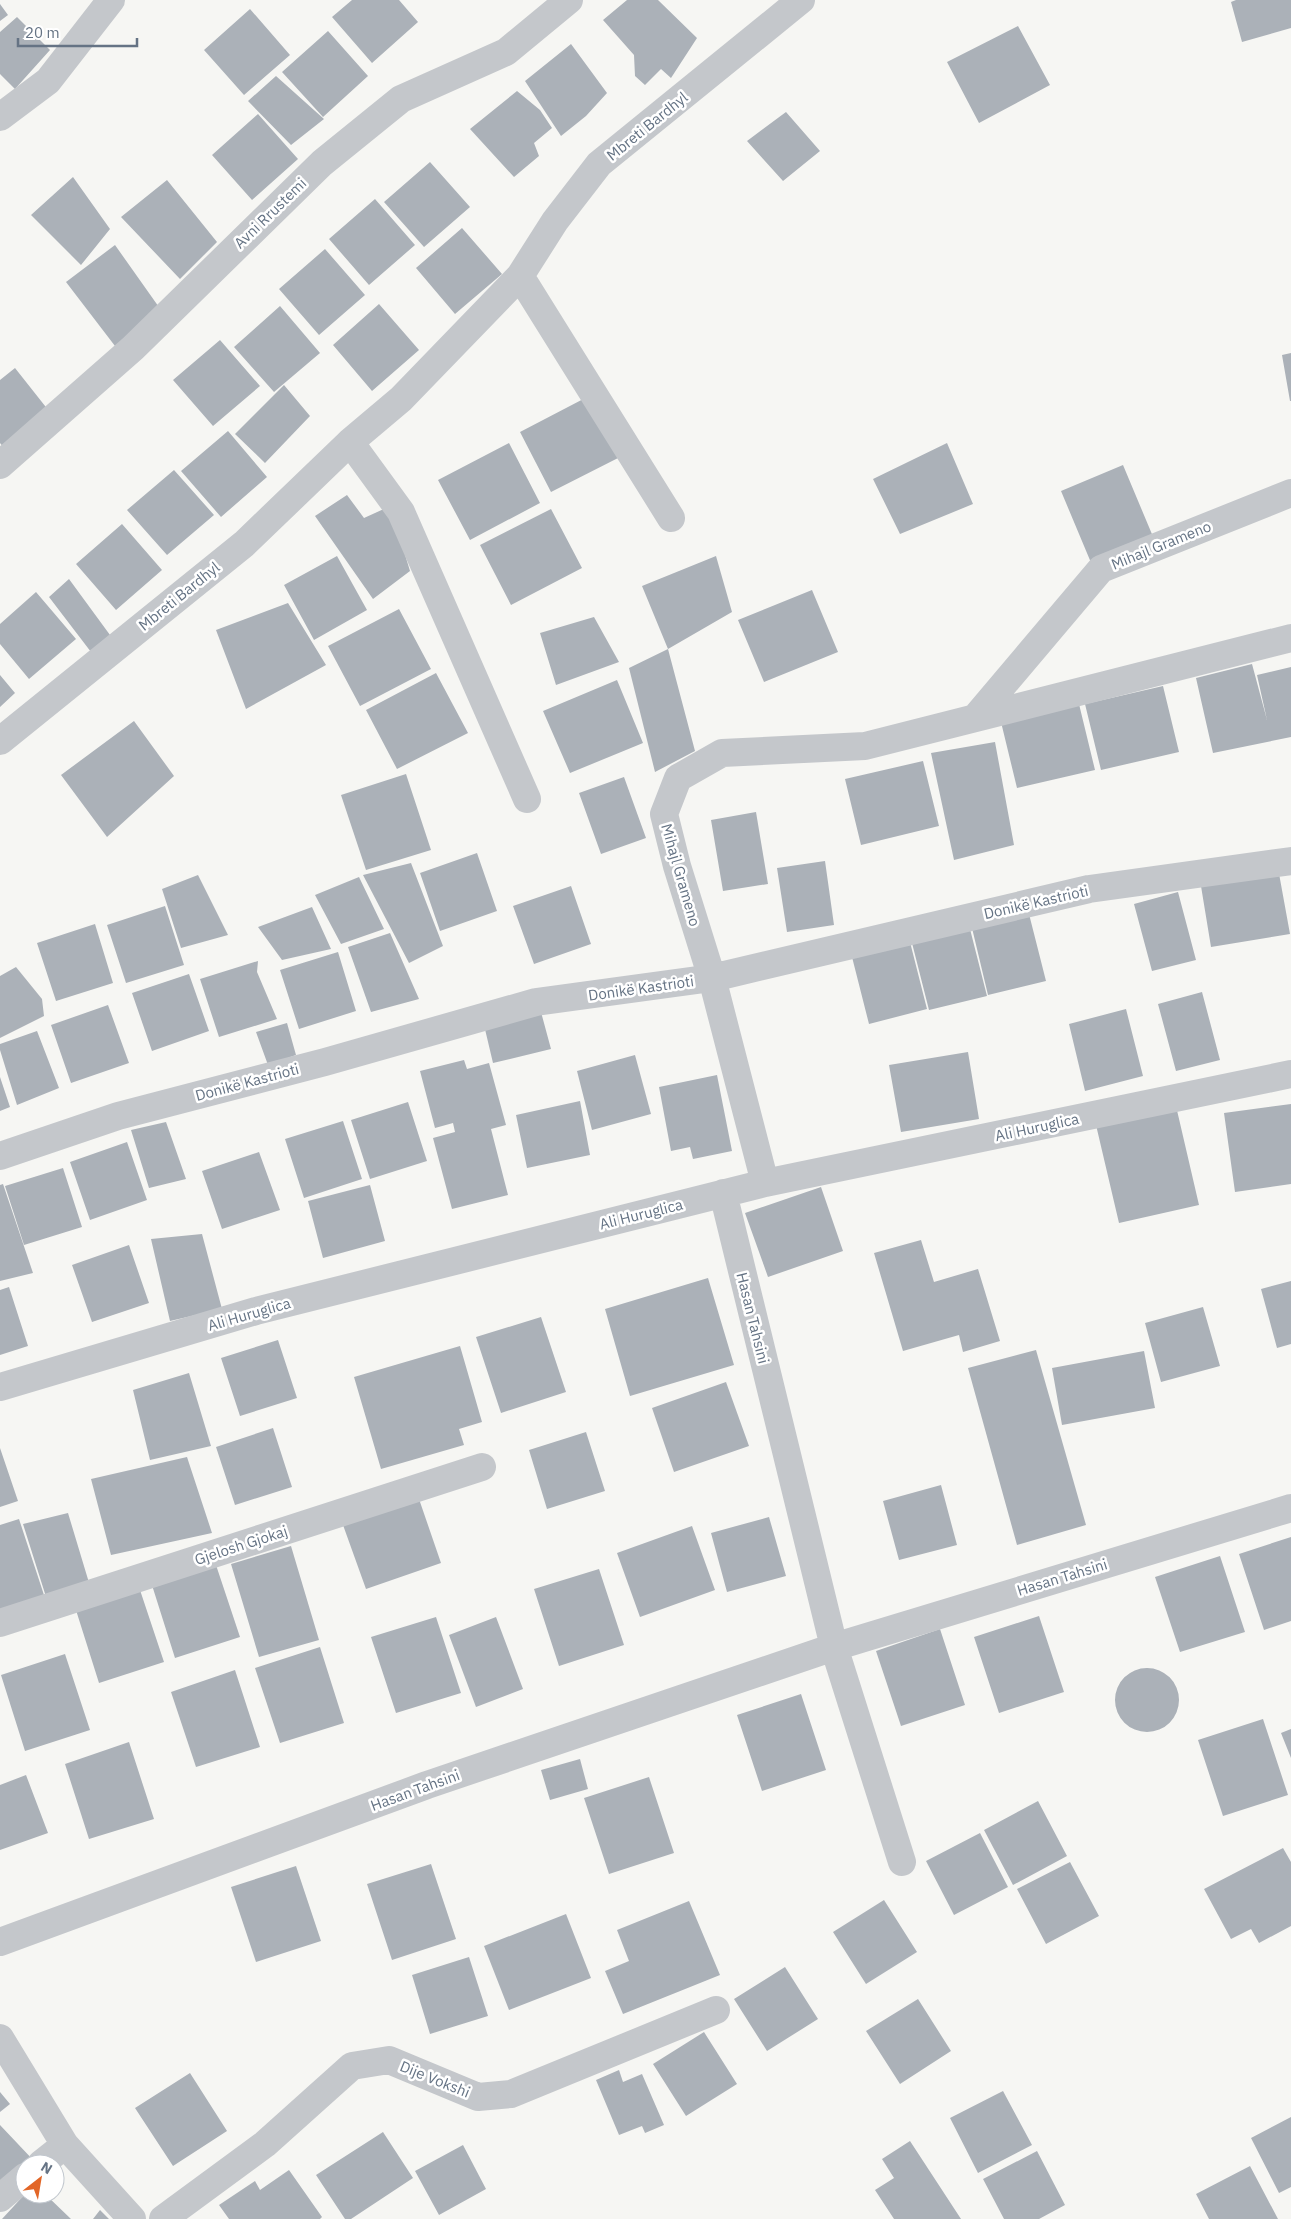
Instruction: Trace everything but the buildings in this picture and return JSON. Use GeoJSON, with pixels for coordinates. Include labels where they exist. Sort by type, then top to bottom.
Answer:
{"type":"FeatureCollection","features":[{"type":"Feature","properties":{"kind":"street"},"geometry":{"type":"LineString","coordinates":[[0,118],[48,80],[111,0]]}},
{"type":"Feature","properties":{"kind":"street","name":"Avni Rrustemi"},"geometry":{"type":"LineString","coordinates":[[0,465],[133,348],[329,157],[401,99],[506,52],[569,0]]}},
{"type":"Feature","properties":{"kind":"street","name":"Mbreti Bardhyl"},"geometry":{"type":"LineString","coordinates":[[0,741],[244,544],[350,442],[401,399],[520,276],[555,221],[600,164],[801,0]]}},
{"type":"Feature","properties":{"kind":"street"},"geometry":{"type":"LineString","coordinates":[[520,276],[671,518]]}},
{"type":"Feature","properties":{"kind":"street"},"geometry":{"type":"LineString","coordinates":[[350,442],[401,512],[527,799]]}},
{"type":"Feature","properties":{"kind":"street","name":"Mihajl Grameno"},"geometry":{"type":"LineString","coordinates":[[975,718],[1101,569],[1291,493]]}},
{"type":"Feature","properties":{"kind":"street","name":"Mihajl Grameno"},"geometry":{"type":"LineString","coordinates":[[765,1183],[712,978],[677,866],[664,814],[678,778],[722,753],[865,746],[1291,638]]}},
{"type":"Feature","properties":{"kind":"street","name":"Donikë Kastrioti"},"geometry":{"type":"LineString","coordinates":[[0,1156],[118,1116],[536,1002],[712,978],[1089,890],[1291,861]]}},
{"type":"Feature","properties":{"kind":"street","name":"Ali Huruglica"},"geometry":{"type":"LineString","coordinates":[[0,1387],[256,1312],[723,1193],[1291,1074]]}},
{"type":"Feature","properties":{"kind":"street","name":"Hasan Tahsini"},"geometry":{"type":"LineString","coordinates":[[723,1193],[834,1647],[902,1862]]}},
{"type":"Feature","properties":{"kind":"street","name":"Gjelosh Gjokaj"},"geometry":{"type":"LineString","coordinates":[[0,1624],[482,1467]]}},
{"type":"Feature","properties":{"kind":"street","name":"Hasan Tahsini"},"geometry":{"type":"LineString","coordinates":[[0,1942],[427,1786],[834,1647],[1291,1508]]}},
{"type":"Feature","properties":{"kind":"street","name":"Dije Vokshi"},"geometry":{"type":"LineString","coordinates":[[163,2219],[265,2144],[352,2066],[389,2060],[478,2097],[511,2094],[716,2010]]}},
{"type":"Feature","properties":{"kind":"street"},"geometry":{"type":"LineString","coordinates":[[0,2038],[65,2145],[132,2219]]}},
{"type":"Feature","properties":{"kind":"street"},"geometry":{"type":"LineString","coordinates":[[54,2154],[65,2145]]}},
{"type":"Feature","properties":{"kind":"street"},"geometry":{"type":"LineString","coordinates":[[0,2198],[15,2185]]}}]}
